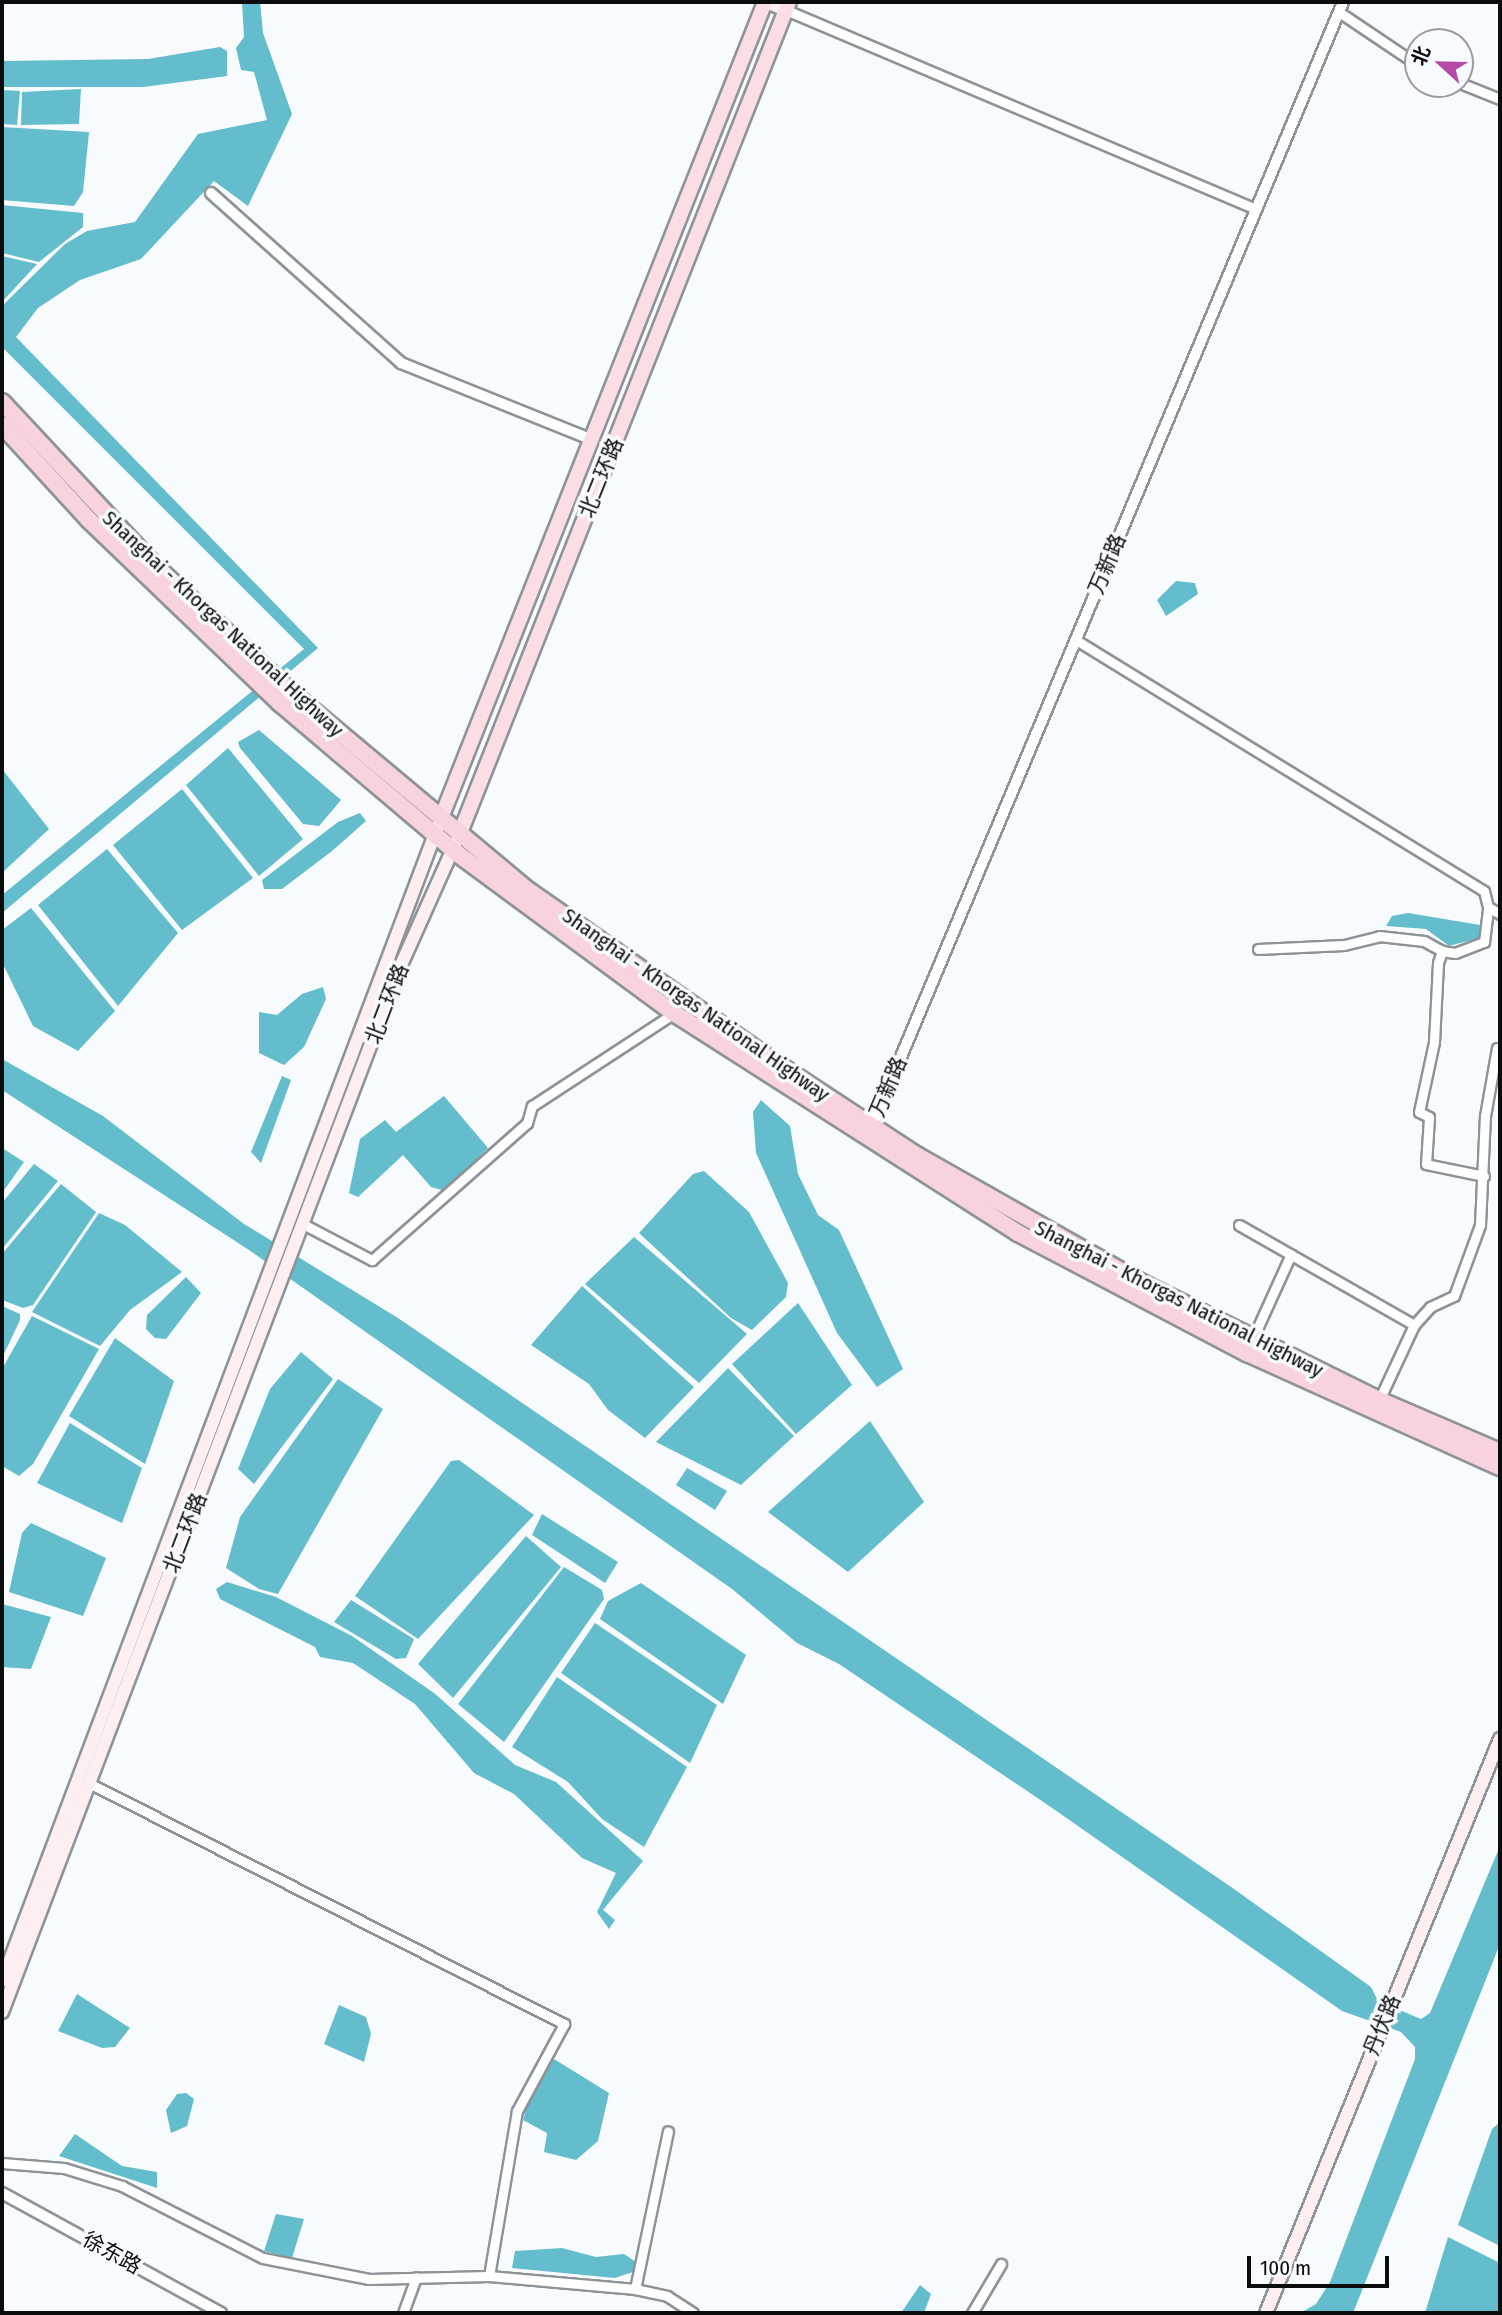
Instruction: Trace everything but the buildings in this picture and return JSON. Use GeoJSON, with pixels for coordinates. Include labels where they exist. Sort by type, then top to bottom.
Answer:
{"type":"FeatureCollection","features":[{"type":"Feature","properties":{"kind":"highway","name":"Shanghai - Khorgas National Highway"},"geometry":{"type":"LineString","coordinates":[[2,402],[152,563],[438,825],[453,849],[674,1013],[1018,1233],[1500,1467]]}},
{"type":"Feature","properties":{"kind":"highway","name":"Shanghai - Khorgas National Highway"},"geometry":{"type":"LineString","coordinates":[[2,425],[89,520],[248,673],[438,825],[460,833],[529,891],[872,1126],[1026,1220],[1375,1406],[1500,1451]]}},
{"type":"Feature","properties":{"kind":"main road"},"geometry":{"type":"LineString","coordinates":[[765,2],[787,6]]}},
{"type":"Feature","properties":{"kind":"main road","name":"北二环路"},"geometry":{"type":"LineString","coordinates":[[297,1227],[438,825],[765,2]]}},
{"type":"Feature","properties":{"kind":"main road","name":"北二环路"},"geometry":{"type":"LineString","coordinates":[[2,1981],[271,1290],[460,833],[787,6]]}},
{"type":"Feature","properties":{"kind":"main road"},"geometry":{"type":"LineString","coordinates":[[590,439],[613,448]]}},
{"type":"Feature","properties":{"kind":"main road","name":"北二环路"},"geometry":{"type":"LineString","coordinates":[[2,2012],[271,1290]]}},
{"type":"Feature","properties":{"kind":"main road","name":"丹伏路"},"geometry":{"type":"LineString","coordinates":[[1266,2313],[1500,1739]]}},
{"type":"Feature","properties":{"kind":"street"},"geometry":{"type":"LineString","coordinates":[[787,6],[1256,209]]}},
{"type":"Feature","properties":{"kind":"street"},"geometry":{"type":"LineString","coordinates":[[1341,7],[1404,54]]}},
{"type":"Feature","properties":{"kind":"street","name":"万新路"},"geometry":{"type":"LineString","coordinates":[[872,1126],[1341,7]]}},
{"type":"Feature","properties":{"kind":"street"},"geometry":{"type":"LineString","coordinates":[[1474,89],[1500,99]]}},
{"type":"Feature","properties":{"kind":"street"},"geometry":{"type":"LineString","coordinates":[[211,193],[401,363],[590,439]]}},
{"type":"Feature","properties":{"kind":"street"},"geometry":{"type":"LineString","coordinates":[[1076,640],[1484,891],[1488,907],[1483,942],[1455,954],[1442,951],[1424,941],[1379,936],[1344,945],[1258,949]]}},
{"type":"Feature","properties":{"kind":"street"},"geometry":{"type":"LineString","coordinates":[[1488,907],[1500,914]]}},
{"type":"Feature","properties":{"kind":"street"},"geometry":{"type":"LineString","coordinates":[[1442,951],[1419,1112],[1429,1117],[1426,1164],[1483,1176]]}},
{"type":"Feature","properties":{"kind":"street"},"geometry":{"type":"LineString","coordinates":[[297,1227],[372,1260],[527,1123],[532,1106],[674,1013]]}},
{"type":"Feature","properties":{"kind":"street"},"geometry":{"type":"LineString","coordinates":[[1375,1406],[1414,1325],[1430,1307],[1454,1296],[1480,1225],[1485,1116],[1497,1048]]}},
{"type":"Feature","properties":{"kind":"street"},"geometry":{"type":"LineString","coordinates":[[1239,1225],[1414,1325]]}},
{"type":"Feature","properties":{"kind":"street"},"geometry":{"type":"LineString","coordinates":[[1252,1339],[1291,1254]]}},
{"type":"Feature","properties":{"kind":"street"},"geometry":{"type":"LineString","coordinates":[[89,1783],[564,2024],[517,2111],[489,2276]]}},
{"type":"Feature","properties":{"kind":"street"},"geometry":{"type":"LineString","coordinates":[[635,2289],[668,2131]]}},
{"type":"Feature","properties":{"kind":"street"},"geometry":{"type":"LineString","coordinates":[[2,2163],[64,2168],[122,2186],[263,2258],[369,2279],[489,2276],[635,2289],[667,2296],[692,2313]]}},
{"type":"Feature","properties":{"kind":"street","name":"徐东路"},"geometry":{"type":"LineString","coordinates":[[2,2193],[221,2313]]}},
{"type":"Feature","properties":{"kind":"street"},"geometry":{"type":"LineString","coordinates":[[972,2313],[1001,2264]]}},
{"type":"Feature","properties":{"kind":"street"},"geometry":{"type":"LineString","coordinates":[[402,2313],[416,2277]]}},
{"type":"Feature","properties":{"kind":"water"},"geometry":{"type":"Polygon","coordinates":[[[242,2],[260,2],[263,33],[292,114],[248,206],[214,181],[141,259],[80,280],[38,308],[16,337],[318,648],[2,913],[2,895],[304,649],[2,347],[2,306],[65,244],[87,231],[135,222],[198,134],[267,120],[254,72],[241,70],[236,48],[244,37],[242,2]]]}},
{"type":"Feature","properties":{"kind":"water"},"geometry":{"type":"Polygon","coordinates":[[[220,47],[227,51],[227,76],[143,87],[2,87],[2,61],[148,59],[220,47]]]}},
{"type":"Feature","properties":{"kind":"water"},"geometry":{"type":"Polygon","coordinates":[[[81,89],[79,124],[21,125],[22,92],[81,89]]]}},
{"type":"Feature","properties":{"kind":"water"},"geometry":{"type":"Polygon","coordinates":[[[2,90],[20,91],[17,125],[2,124],[2,90]]]}},
{"type":"Feature","properties":{"kind":"water"},"geometry":{"type":"Polygon","coordinates":[[[2,127],[89,132],[83,192],[74,206],[2,200],[2,127]]]}},
{"type":"Feature","properties":{"kind":"water"},"geometry":{"type":"Polygon","coordinates":[[[2,205],[83,213],[83,227],[39,262],[2,253],[2,205]]]}},
{"type":"Feature","properties":{"kind":"water"},"geometry":{"type":"Polygon","coordinates":[[[2,256],[37,264],[2,302],[2,256]]]}},
{"type":"Feature","properties":{"kind":"water"},"geometry":{"type":"Polygon","coordinates":[[[1176,581],[1195,583],[1198,594],[1166,616],[1157,600],[1176,581]]]}},
{"type":"Feature","properties":{"kind":"water"},"geometry":{"type":"Polygon","coordinates":[[[259,730],[341,800],[319,826],[303,824],[240,748],[238,742],[259,730]]]}},
{"type":"Feature","properties":{"kind":"water"},"geometry":{"type":"Polygon","coordinates":[[[228,748],[303,839],[259,876],[186,785],[228,748]]]}},
{"type":"Feature","properties":{"kind":"water"},"geometry":{"type":"Polygon","coordinates":[[[2,769],[49,829],[2,873],[2,769]]]}},
{"type":"Feature","properties":{"kind":"water"},"geometry":{"type":"Polygon","coordinates":[[[182,789],[253,878],[182,930],[113,845],[182,789]]]}},
{"type":"Feature","properties":{"kind":"water"},"geometry":{"type":"Polygon","coordinates":[[[360,813],[366,821],[332,851],[282,889],[264,889],[262,880],[338,822],[360,813]]]}},
{"type":"Feature","properties":{"kind":"water"},"geometry":{"type":"Polygon","coordinates":[[[107,849],[178,933],[118,1006],[38,905],[107,849]]]}},
{"type":"Feature","properties":{"kind":"water"},"geometry":{"type":"Polygon","coordinates":[[[31,908],[115,1011],[78,1051],[33,1026],[2,962],[2,930],[31,908]]]}},
{"type":"Feature","properties":{"kind":"water"},"geometry":{"type":"Polygon","coordinates":[[[1408,913],[1480,925],[1479,938],[1449,946],[1426,929],[1386,926],[1392,916],[1408,913]]]}},
{"type":"Feature","properties":{"kind":"water"},"geometry":{"type":"Polygon","coordinates":[[[323,987],[326,999],[304,1047],[284,1065],[259,1053],[259,1012],[277,1015],[302,994],[323,987]]]}},
{"type":"Feature","properties":{"kind":"water"},"geometry":{"type":"Polygon","coordinates":[[[2,1059],[103,1116],[244,1224],[398,1318],[1234,1889],[1371,1987],[1378,2001],[1421,2019],[1430,2013],[1500,1846],[1500,1944],[1353,2313],[1300,2313],[1316,2304],[1330,2282],[1415,2059],[1415,2047],[1401,2032],[1342,2011],[1058,1812],[839,1664],[797,1643],[732,1589],[249,1250],[2,1090],[2,1059]]]}},
{"type":"Feature","properties":{"kind":"water"},"geometry":{"type":"Polygon","coordinates":[[[282,1076],[291,1080],[261,1163],[251,1152],[282,1076]]]}},
{"type":"Feature","properties":{"kind":"water"},"geometry":{"type":"Polygon","coordinates":[[[444,1096],[488,1148],[445,1191],[431,1187],[403,1155],[358,1197],[349,1193],[360,1139],[385,1120],[396,1132],[444,1096]]]}},
{"type":"Feature","properties":{"kind":"water"},"geometry":{"type":"Polygon","coordinates":[[[761,1100],[790,1126],[798,1174],[818,1215],[839,1230],[903,1369],[877,1387],[837,1333],[756,1153],[753,1112],[761,1100]]]}},
{"type":"Feature","properties":{"kind":"water"},"geometry":{"type":"Polygon","coordinates":[[[2,1148],[24,1162],[2,1193],[2,1148]]]}},
{"type":"Feature","properties":{"kind":"water"},"geometry":{"type":"Polygon","coordinates":[[[34,1164],[58,1181],[2,1249],[2,1203],[34,1164]]]}},
{"type":"Feature","properties":{"kind":"water"},"geometry":{"type":"Polygon","coordinates":[[[704,1171],[749,1212],[788,1283],[786,1297],[752,1330],[731,1318],[639,1233],[693,1174],[704,1171]]]}},
{"type":"Feature","properties":{"kind":"water"},"geometry":{"type":"Polygon","coordinates":[[[61,1184],[96,1212],[33,1305],[23,1308],[2,1300],[2,1254],[61,1184]]]}},
{"type":"Feature","properties":{"kind":"water"},"geometry":{"type":"Polygon","coordinates":[[[99,1213],[125,1225],[182,1272],[130,1310],[100,1346],[32,1312],[99,1213]]]}},
{"type":"Feature","properties":{"kind":"water"},"geometry":{"type":"Polygon","coordinates":[[[634,1237],[747,1334],[699,1383],[585,1284],[634,1237]]]}},
{"type":"Feature","properties":{"kind":"water"},"geometry":{"type":"Polygon","coordinates":[[[186,1277],[201,1293],[166,1339],[155,1338],[146,1329],[147,1315],[186,1277]]]}},
{"type":"Feature","properties":{"kind":"water"},"geometry":{"type":"Polygon","coordinates":[[[582,1286],[694,1387],[645,1438],[608,1410],[589,1384],[531,1345],[582,1286]]]}},
{"type":"Feature","properties":{"kind":"water"},"geometry":{"type":"Polygon","coordinates":[[[798,1303],[852,1385],[796,1434],[732,1364],[798,1303]]]}},
{"type":"Feature","properties":{"kind":"water"},"geometry":{"type":"Polygon","coordinates":[[[2,1306],[20,1314],[20,1320],[2,1358],[2,1306]]]}},
{"type":"Feature","properties":{"kind":"water"},"geometry":{"type":"Polygon","coordinates":[[[32,1316],[99,1349],[33,1464],[19,1476],[2,1466],[2,1369],[32,1316]]]}},
{"type":"Feature","properties":{"kind":"water"},"geometry":{"type":"Polygon","coordinates":[[[115,1338],[174,1381],[145,1464],[69,1416],[115,1338]]]}},
{"type":"Feature","properties":{"kind":"water"},"geometry":{"type":"Polygon","coordinates":[[[301,1352],[333,1379],[254,1484],[238,1469],[270,1389],[301,1352]]]}},
{"type":"Feature","properties":{"kind":"water"},"geometry":{"type":"Polygon","coordinates":[[[728,1368],[794,1436],[741,1485],[656,1442],[728,1368]]]}},
{"type":"Feature","properties":{"kind":"water"},"geometry":{"type":"Polygon","coordinates":[[[338,1379],[383,1409],[278,1594],[259,1589],[226,1568],[240,1517],[338,1379]]]}},
{"type":"Feature","properties":{"kind":"water"},"geometry":{"type":"Polygon","coordinates":[[[870,1421],[924,1502],[848,1572],[768,1512],[870,1421]]]}},
{"type":"Feature","properties":{"kind":"water"},"geometry":{"type":"Polygon","coordinates":[[[70,1423],[142,1468],[122,1523],[37,1483],[70,1423]]]}},
{"type":"Feature","properties":{"kind":"water"},"geometry":{"type":"Polygon","coordinates":[[[459,1460],[534,1515],[418,1639],[355,1596],[451,1461],[459,1460]]]}},
{"type":"Feature","properties":{"kind":"water"},"geometry":{"type":"Polygon","coordinates":[[[687,1468],[727,1491],[715,1510],[676,1485],[687,1468]]]}},
{"type":"Feature","properties":{"kind":"water"},"geometry":{"type":"Polygon","coordinates":[[[542,1514],[618,1562],[605,1583],[532,1535],[542,1514]]]}},
{"type":"Feature","properties":{"kind":"water"},"geometry":{"type":"Polygon","coordinates":[[[31,1523],[106,1558],[83,1616],[9,1592],[22,1533],[31,1523]]]}},
{"type":"Feature","properties":{"kind":"water"},"geometry":{"type":"Polygon","coordinates":[[[526,1536],[561,1567],[453,1698],[418,1664],[526,1536]]]}},
{"type":"Feature","properties":{"kind":"water"},"geometry":{"type":"Polygon","coordinates":[[[564,1567],[602,1590],[604,1599],[504,1742],[458,1704],[564,1567]]]}},
{"type":"Feature","properties":{"kind":"water"},"geometry":{"type":"Polygon","coordinates":[[[227,1582],[276,1597],[352,1636],[434,1693],[515,1765],[556,1782],[643,1861],[603,1910],[615,1920],[609,1929],[597,1912],[616,1873],[582,1858],[514,1794],[474,1773],[415,1704],[353,1663],[320,1657],[315,1647],[220,1599],[216,1589],[227,1582]]]}},
{"type":"Feature","properties":{"kind":"water"},"geometry":{"type":"Polygon","coordinates":[[[641,1583],[746,1655],[723,1704],[600,1619],[608,1601],[641,1583]]]}},
{"type":"Feature","properties":{"kind":"water"},"geometry":{"type":"Polygon","coordinates":[[[351,1600],[414,1639],[406,1658],[396,1659],[334,1622],[351,1600]]]}},
{"type":"Feature","properties":{"kind":"water"},"geometry":{"type":"Polygon","coordinates":[[[2,1604],[51,1617],[31,1669],[2,1667],[2,1604]]]}},
{"type":"Feature","properties":{"kind":"water"},"geometry":{"type":"Polygon","coordinates":[[[595,1623],[717,1705],[690,1763],[561,1673],[595,1623]]]}},
{"type":"Feature","properties":{"kind":"water"},"geometry":{"type":"Polygon","coordinates":[[[557,1677],[687,1767],[644,1847],[602,1819],[568,1782],[512,1747],[557,1677]]]}},
{"type":"Feature","properties":{"kind":"water"},"geometry":{"type":"Polygon","coordinates":[[[77,1994],[130,2028],[115,2047],[102,2048],[58,2031],[77,1994]]]}},
{"type":"Feature","properties":{"kind":"water"},"geometry":{"type":"Polygon","coordinates":[[[339,2005],[366,2017],[371,2034],[364,2062],[324,2044],[339,2005]]]}},
{"type":"Feature","properties":{"kind":"water"},"geometry":{"type":"Polygon","coordinates":[[[554,2059],[609,2093],[598,2141],[576,2160],[544,2152],[547,2133],[523,2120],[534,2084],[554,2059]]]}},
{"type":"Feature","properties":{"kind":"water"},"geometry":{"type":"Polygon","coordinates":[[[186,2093],[194,2099],[187,2126],[171,2133],[166,2110],[177,2094],[186,2093]]]}},
{"type":"Feature","properties":{"kind":"water"},"geometry":{"type":"Polygon","coordinates":[[[1500,2122],[1500,2246],[1458,2225],[1492,2129],[1500,2122]]]}},
{"type":"Feature","properties":{"kind":"water"},"geometry":{"type":"Polygon","coordinates":[[[75,2134],[122,2166],[157,2172],[157,2188],[59,2156],[75,2134]]]}},
{"type":"Feature","properties":{"kind":"water"},"geometry":{"type":"Polygon","coordinates":[[[276,2214],[304,2219],[292,2258],[264,2251],[276,2214]]]}},
{"type":"Feature","properties":{"kind":"water"},"geometry":{"type":"Polygon","coordinates":[[[1448,2237],[1500,2263],[1500,2313],[1425,2313],[1448,2237]]]}},
{"type":"Feature","properties":{"kind":"water"},"geometry":{"type":"Polygon","coordinates":[[[562,2248],[596,2257],[624,2254],[636,2262],[633,2272],[615,2278],[512,2268],[515,2251],[562,2248]]]}},
{"type":"Feature","properties":{"kind":"water"},"geometry":{"type":"Polygon","coordinates":[[[920,2285],[931,2294],[924,2313],[901,2313],[920,2285]]]}}]}
